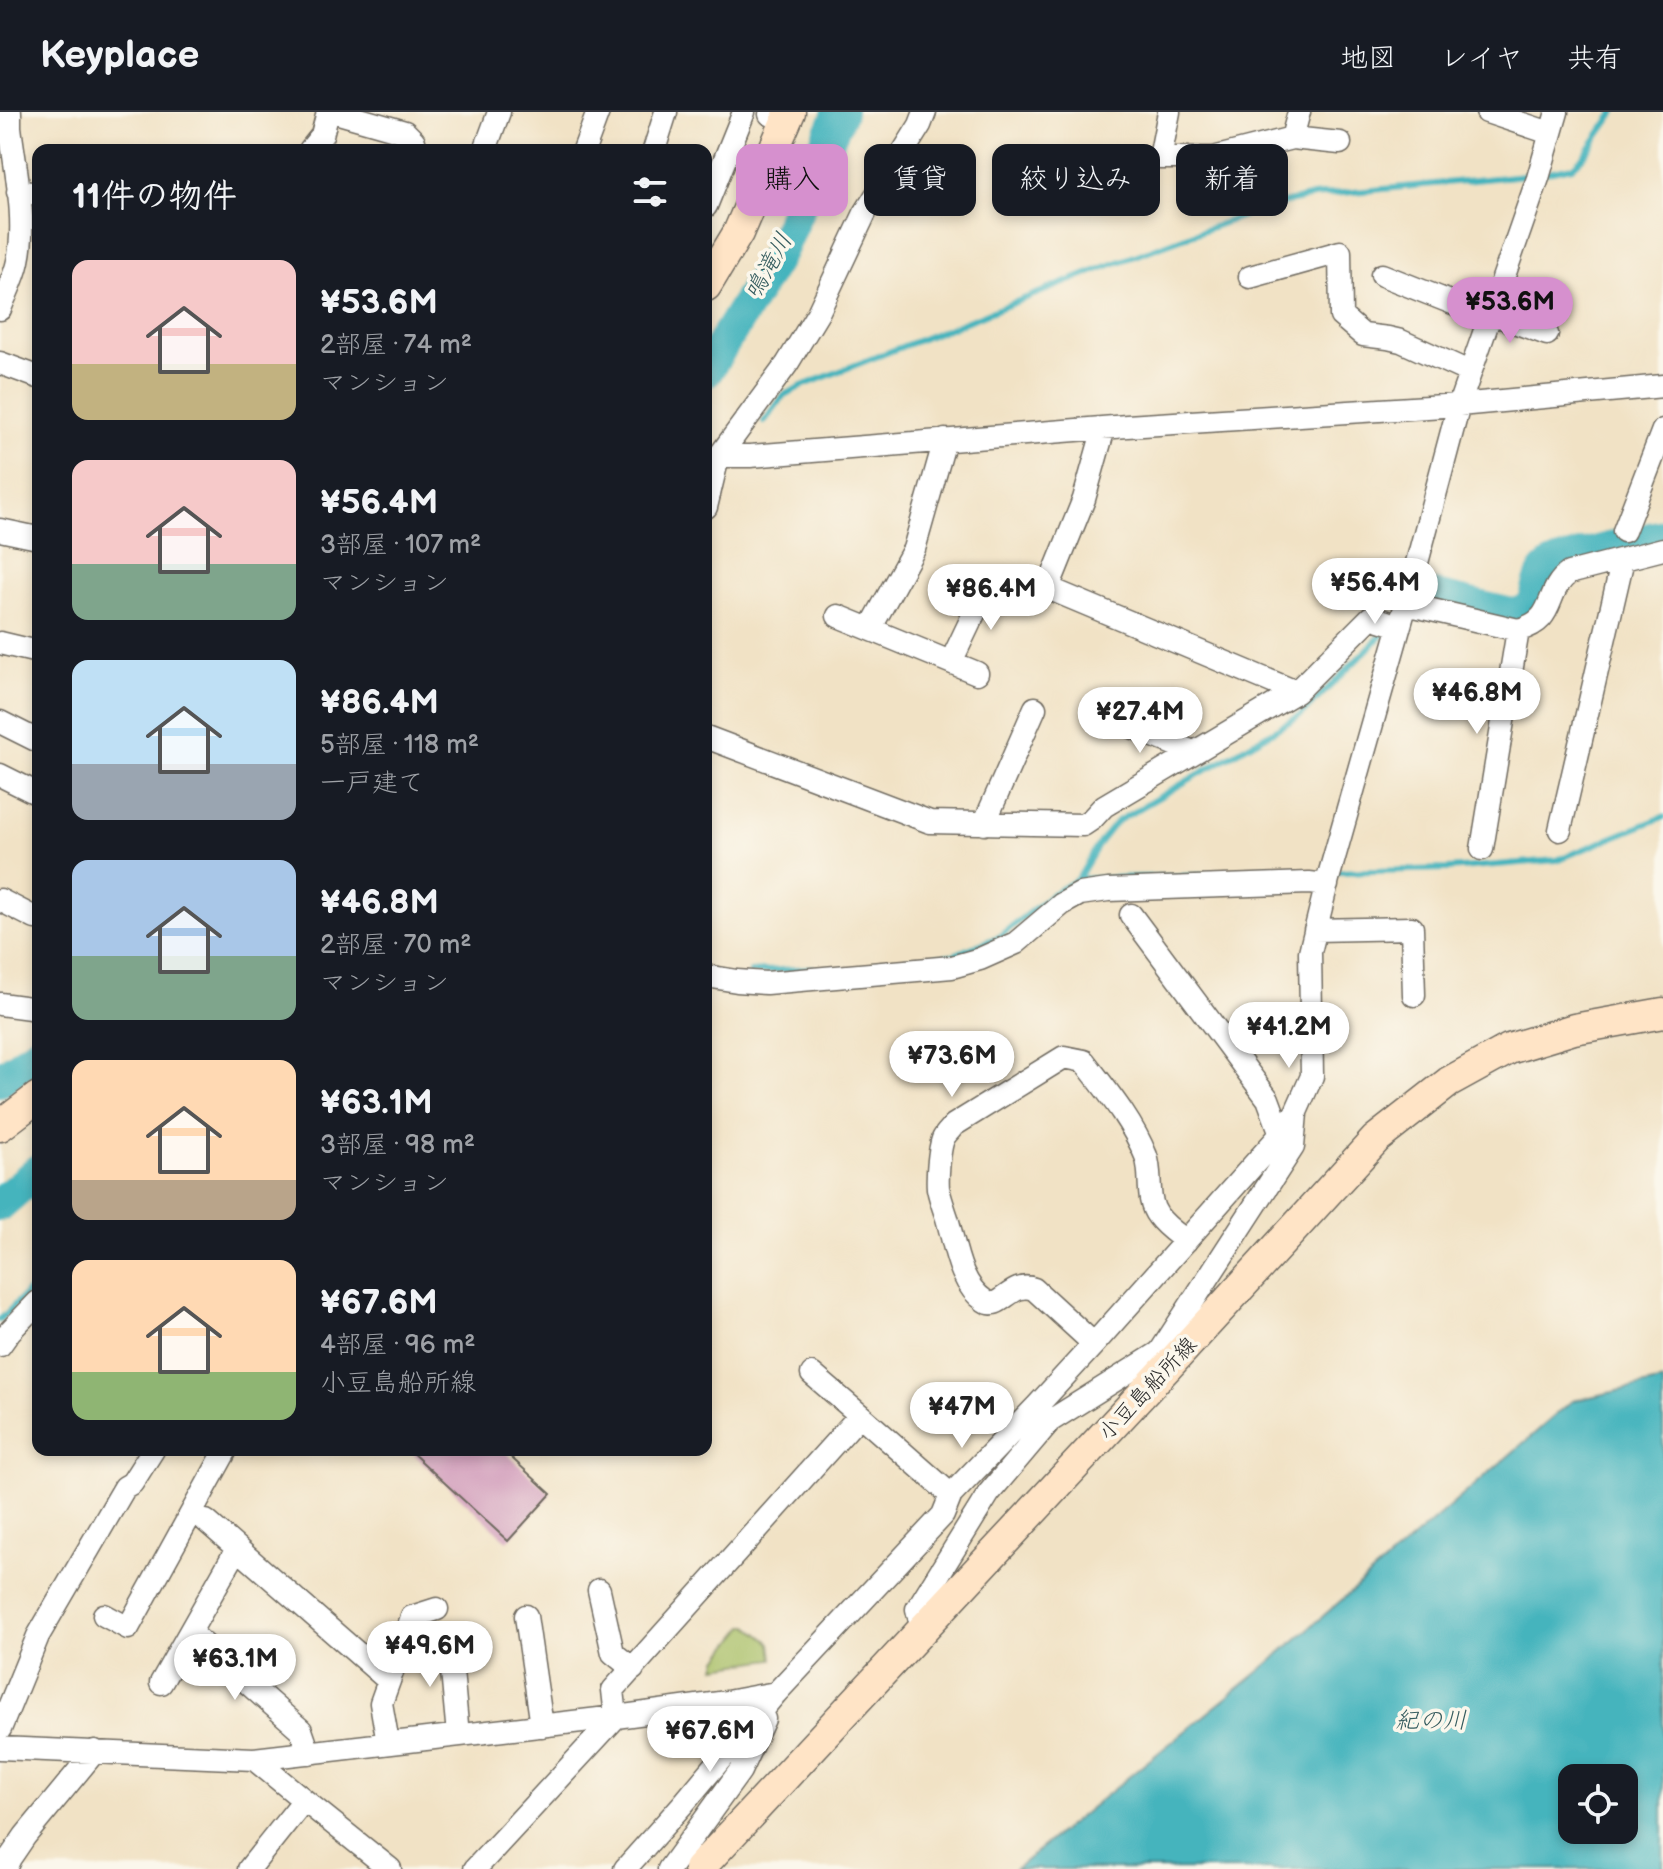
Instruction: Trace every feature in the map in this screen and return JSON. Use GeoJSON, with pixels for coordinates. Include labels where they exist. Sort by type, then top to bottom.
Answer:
{"type":"FeatureCollection","features":[{"type":"Feature","properties":{"kind":"main road"},"geometry":{"type":"LineString","coordinates":[[712,276],[738,233],[782,115]]}},
{"type":"Feature","properties":{"kind":"main road","name":"小豆島船所線"},"geometry":{"type":"LineString","coordinates":[[699,1869],[922,1629],[1165,1358],[1376,1139],[1449,1082],[1509,1049],[1574,1029],[1663,1013]]}},
{"type":"Feature","properties":{"kind":"main road"},"geometry":{"type":"LineString","coordinates":[[0,1126],[32,1102]]}},
{"type":"Feature","properties":{"kind":"street"},"geometry":{"type":"LineString","coordinates":[[0,309],[18,263],[11,220],[28,192],[10,127],[10,112]]}},
{"type":"Feature","properties":{"kind":"street"},"geometry":{"type":"LineString","coordinates":[[315,144],[322,135],[328,112]]}},
{"type":"Feature","properties":{"kind":"street"},"geometry":{"type":"LineString","coordinates":[[335,112],[409,131]]}},
{"type":"Feature","properties":{"kind":"street"},"geometry":{"type":"LineString","coordinates":[[487,144],[499,112]]}},
{"type":"Feature","properties":{"kind":"street"},"geometry":{"type":"LineString","coordinates":[[586,144],[598,112]]}},
{"type":"Feature","properties":{"kind":"street"},"geometry":{"type":"LineString","coordinates":[[656,144],[666,112]]}},
{"type":"Feature","properties":{"kind":"street"},"geometry":{"type":"LineString","coordinates":[[712,191],[744,112]]}},
{"type":"Feature","properties":{"kind":"street"},"geometry":{"type":"LineString","coordinates":[[712,465],[787,364],[818,313],[865,213],[925,112]]}},
{"type":"Feature","properties":{"kind":"street"},"geometry":{"type":"LineString","coordinates":[[1169,112],[1160,158],[1213,158],[1292,138],[1340,143]]}},
{"type":"Feature","properties":{"kind":"street"},"geometry":{"type":"LineString","coordinates":[[1292,138],[1299,112]]}},
{"type":"Feature","properties":{"kind":"street"},"geometry":{"type":"LineString","coordinates":[[922,1629],[917,1609],[989,1493],[1043,1414],[1094,1344],[1281,1134],[1296,1112],[1312,1076],[1310,952],[1315,930],[1459,405],[1554,123],[1487,112]]}},
{"type":"Feature","properties":{"kind":"street"},"geometry":{"type":"LineString","coordinates":[[1250,277],[1340,252],[1341,316],[1363,335],[1401,341],[1469,372]]}},
{"type":"Feature","properties":{"kind":"street"},"geometry":{"type":"LineString","coordinates":[[1382,275],[1547,334]]}},
{"type":"Feature","properties":{"kind":"street"},"geometry":{"type":"LineString","coordinates":[[0,363],[32,375]]}},
{"type":"Feature","properties":{"kind":"street"},"geometry":{"type":"LineString","coordinates":[[712,465],[750,456],[1104,428],[1459,405],[1663,386]]}},
{"type":"Feature","properties":{"kind":"street"},"geometry":{"type":"LineString","coordinates":[[1104,428],[1084,499],[1048,588],[1296,692]]}},
{"type":"Feature","properties":{"kind":"street"},"geometry":{"type":"LineString","coordinates":[[1624,531],[1663,430]]}},
{"type":"Feature","properties":{"kind":"street"},"geometry":{"type":"LineString","coordinates":[[870,629],[914,549],[945,440]]}},
{"type":"Feature","properties":{"kind":"street"},"geometry":{"type":"LineString","coordinates":[[0,530],[32,537]]}},
{"type":"Feature","properties":{"kind":"street"},"geometry":{"type":"LineString","coordinates":[[712,739],[930,822],[1083,825],[1104,806],[1296,692],[1371,617],[1403,615],[1518,630],[1530,627],[1547,611],[1558,584],[1569,573],[1663,549]]}},
{"type":"Feature","properties":{"kind":"street"},"geometry":{"type":"LineString","coordinates":[[1560,830],[1623,559]]}},
{"type":"Feature","properties":{"kind":"street"},"geometry":{"type":"LineString","coordinates":[[951,662],[989,582]]}},
{"type":"Feature","properties":{"kind":"street"},"geometry":{"type":"LineString","coordinates":[[838,616],[977,673]]}},
{"type":"Feature","properties":{"kind":"street"},"geometry":{"type":"LineString","coordinates":[[1482,849],[1518,630]]}},
{"type":"Feature","properties":{"kind":"street"},"geometry":{"type":"LineString","coordinates":[[0,643],[32,651]]}},
{"type":"Feature","properties":{"kind":"street"},"geometry":{"type":"LineString","coordinates":[[984,824],[1035,708]]}},
{"type":"Feature","properties":{"kind":"street"},"geometry":{"type":"LineString","coordinates":[[1105,716],[1193,752]]}},
{"type":"Feature","properties":{"kind":"street"},"geometry":{"type":"LineString","coordinates":[[0,722],[32,738]]}},
{"type":"Feature","properties":{"kind":"street"},"geometry":{"type":"LineString","coordinates":[[0,775],[32,791]]}},
{"type":"Feature","properties":{"kind":"street"},"geometry":{"type":"LineString","coordinates":[[712,977],[766,983],[952,967],[1016,943],[1062,904],[1080,894],[1108,890],[1309,883],[1330,874]]}},
{"type":"Feature","properties":{"kind":"street"},"geometry":{"type":"LineString","coordinates":[[0,900],[32,916]]}},
{"type":"Feature","properties":{"kind":"street"},"geometry":{"type":"LineString","coordinates":[[1131,915],[1268,1099],[1281,1134]]}},
{"type":"Feature","properties":{"kind":"street"},"geometry":{"type":"LineString","coordinates":[[1315,930],[1412,928],[1414,995]]}},
{"type":"Feature","properties":{"kind":"street"},"geometry":{"type":"LineString","coordinates":[[0,1004],[32,1008]]}},
{"type":"Feature","properties":{"kind":"street"},"geometry":{"type":"LineString","coordinates":[[1094,1344],[1034,1289],[1020,1286],[991,1304],[971,1287],[961,1269],[938,1188],[943,1138],[954,1125],[1064,1057],[1084,1061],[1121,1109],[1145,1154],[1150,1170],[1151,1204],[1158,1217],[1186,1241]]}},
{"type":"Feature","properties":{"kind":"street"},"geometry":{"type":"LineString","coordinates":[[1268,1099],[1285,1094],[1312,1076]]}},
{"type":"Feature","properties":{"kind":"street"},"geometry":{"type":"LineString","coordinates":[[625,1869],[776,1693],[943,1515],[951,1495],[1043,1414],[1165,1358],[1293,1147],[1296,1112]]}},
{"type":"Feature","properties":{"kind":"street"},"geometry":{"type":"LineString","coordinates":[[0,1345],[32,1308]]}},
{"type":"Feature","properties":{"kind":"street"},"geometry":{"type":"LineString","coordinates":[[812,1374],[951,1495]]}},
{"type":"Feature","properties":{"kind":"street"},"geometry":{"type":"LineString","coordinates":[[475,1869],[616,1717],[613,1690],[860,1415]]}},
{"type":"Feature","properties":{"kind":"street"},"geometry":{"type":"LineString","coordinates":[[0,1729],[38,1636],[125,1487],[132,1483],[149,1456]]}},
{"type":"Feature","properties":{"kind":"street"},"geometry":{"type":"LineString","coordinates":[[104,1615],[128,1628],[223,1456]]}},
{"type":"Feature","properties":{"kind":"street"},"geometry":{"type":"LineString","coordinates":[[206,1521],[388,1680]]}},
{"type":"Feature","properties":{"kind":"street"},"geometry":{"type":"LineString","coordinates":[[161,1683],[237,1549]]}},
{"type":"Feature","properties":{"kind":"street"},"geometry":{"type":"LineString","coordinates":[[599,1590],[613,1653],[633,1669]]}},
{"type":"Feature","properties":{"kind":"street"},"geometry":{"type":"LineString","coordinates":[[388,1743],[381,1703],[388,1680],[412,1617],[437,1609]]}},
{"type":"Feature","properties":{"kind":"street"},"geometry":{"type":"LineString","coordinates":[[526,1616],[542,1726]]}},
{"type":"Feature","properties":{"kind":"street"},"geometry":{"type":"LineString","coordinates":[[190,1632],[301,1730],[309,1753]]}},
{"type":"Feature","properties":{"kind":"street"},"geometry":{"type":"LineString","coordinates":[[449,1639],[458,1735]]}},
{"type":"Feature","properties":{"kind":"street"},"geometry":{"type":"LineString","coordinates":[[0,1748],[254,1759],[616,1717],[776,1693]]}},
{"type":"Feature","properties":{"kind":"street"},"geometry":{"type":"LineString","coordinates":[[669,1869],[740,1771],[776,1693]]}},
{"type":"Feature","properties":{"kind":"street"},"geometry":{"type":"LineString","coordinates":[[5,1869],[25,1836],[95,1751]]}},
{"type":"Feature","properties":{"kind":"street"},"geometry":{"type":"LineString","coordinates":[[254,1759],[390,1869]]}},
{"type":"Feature","properties":{"kind":"street"},"geometry":{"type":"LineString","coordinates":[[249,1869],[304,1800]]}},
{"type":"Feature","properties":{"kind":"green space"},"geometry":{"type":"Polygon","coordinates":[[[745,1626],[771,1643],[773,1659],[716,1667],[718,1659],[745,1626]]]}},
{"type":"Feature","properties":{"kind":"water","name":"紀の川"},"geometry":{"type":"Polygon","coordinates":[[[1663,1381],[1663,1869],[1015,1869],[1263,1668],[1572,1401],[1663,1381]]]}},
{"type":"Feature","properties":{"kind":"building"},"geometry":{"type":"Polygon","coordinates":[[[416,1456],[510,1456],[551,1494],[508,1541],[416,1456]]]}},
{"type":"Feature","properties":{"kind":"waterway","name":"鳴滝川"},"geometry":{"type":"LineString","coordinates":[[712,361],[778,254],[840,112]]}},
{"type":"Feature","properties":{"kind":"waterway"},"geometry":{"type":"LineString","coordinates":[[1547,172],[1572,167],[1584,156],[1615,112]]}},
{"type":"Feature","properties":{"kind":"waterway"},"geometry":{"type":"LineString","coordinates":[[764,422],[784,395],[802,386],[1264,208],[1313,196],[1535,174]]}},
{"type":"Feature","properties":{"kind":"waterway"},"geometry":{"type":"LineString","coordinates":[[1422,595],[1512,615],[1531,607],[1542,578],[1553,566],[1663,536]]}},
{"type":"Feature","properties":{"kind":"waterway"},"geometry":{"type":"LineString","coordinates":[[1078,879],[1116,822],[1301,715],[1384,633]]}},
{"type":"Feature","properties":{"kind":"waterway"},"geometry":{"type":"LineString","coordinates":[[1336,872],[1448,869],[1557,860],[1663,817]]}},
{"type":"Feature","properties":{"kind":"waterway"},"geometry":{"type":"LineString","coordinates":[[906,960],[954,955],[1000,936],[1052,894],[1078,879],[1216,875]]}},
{"type":"Feature","properties":{"kind":"waterway"},"geometry":{"type":"LineString","coordinates":[[751,972],[812,968]]}},
{"type":"Feature","properties":{"kind":"waterway"},"geometry":{"type":"LineString","coordinates":[[0,1080],[32,1056]]}},
{"type":"Feature","properties":{"kind":"waterway","name":"鳴滝川"},"geometry":{"type":"LineString","coordinates":[[0,1204],[32,1176]]}},
{"type":"Feature","properties":{"kind":"waterway"},"geometry":{"type":"LineString","coordinates":[[0,1320],[32,1287]]}}]}
